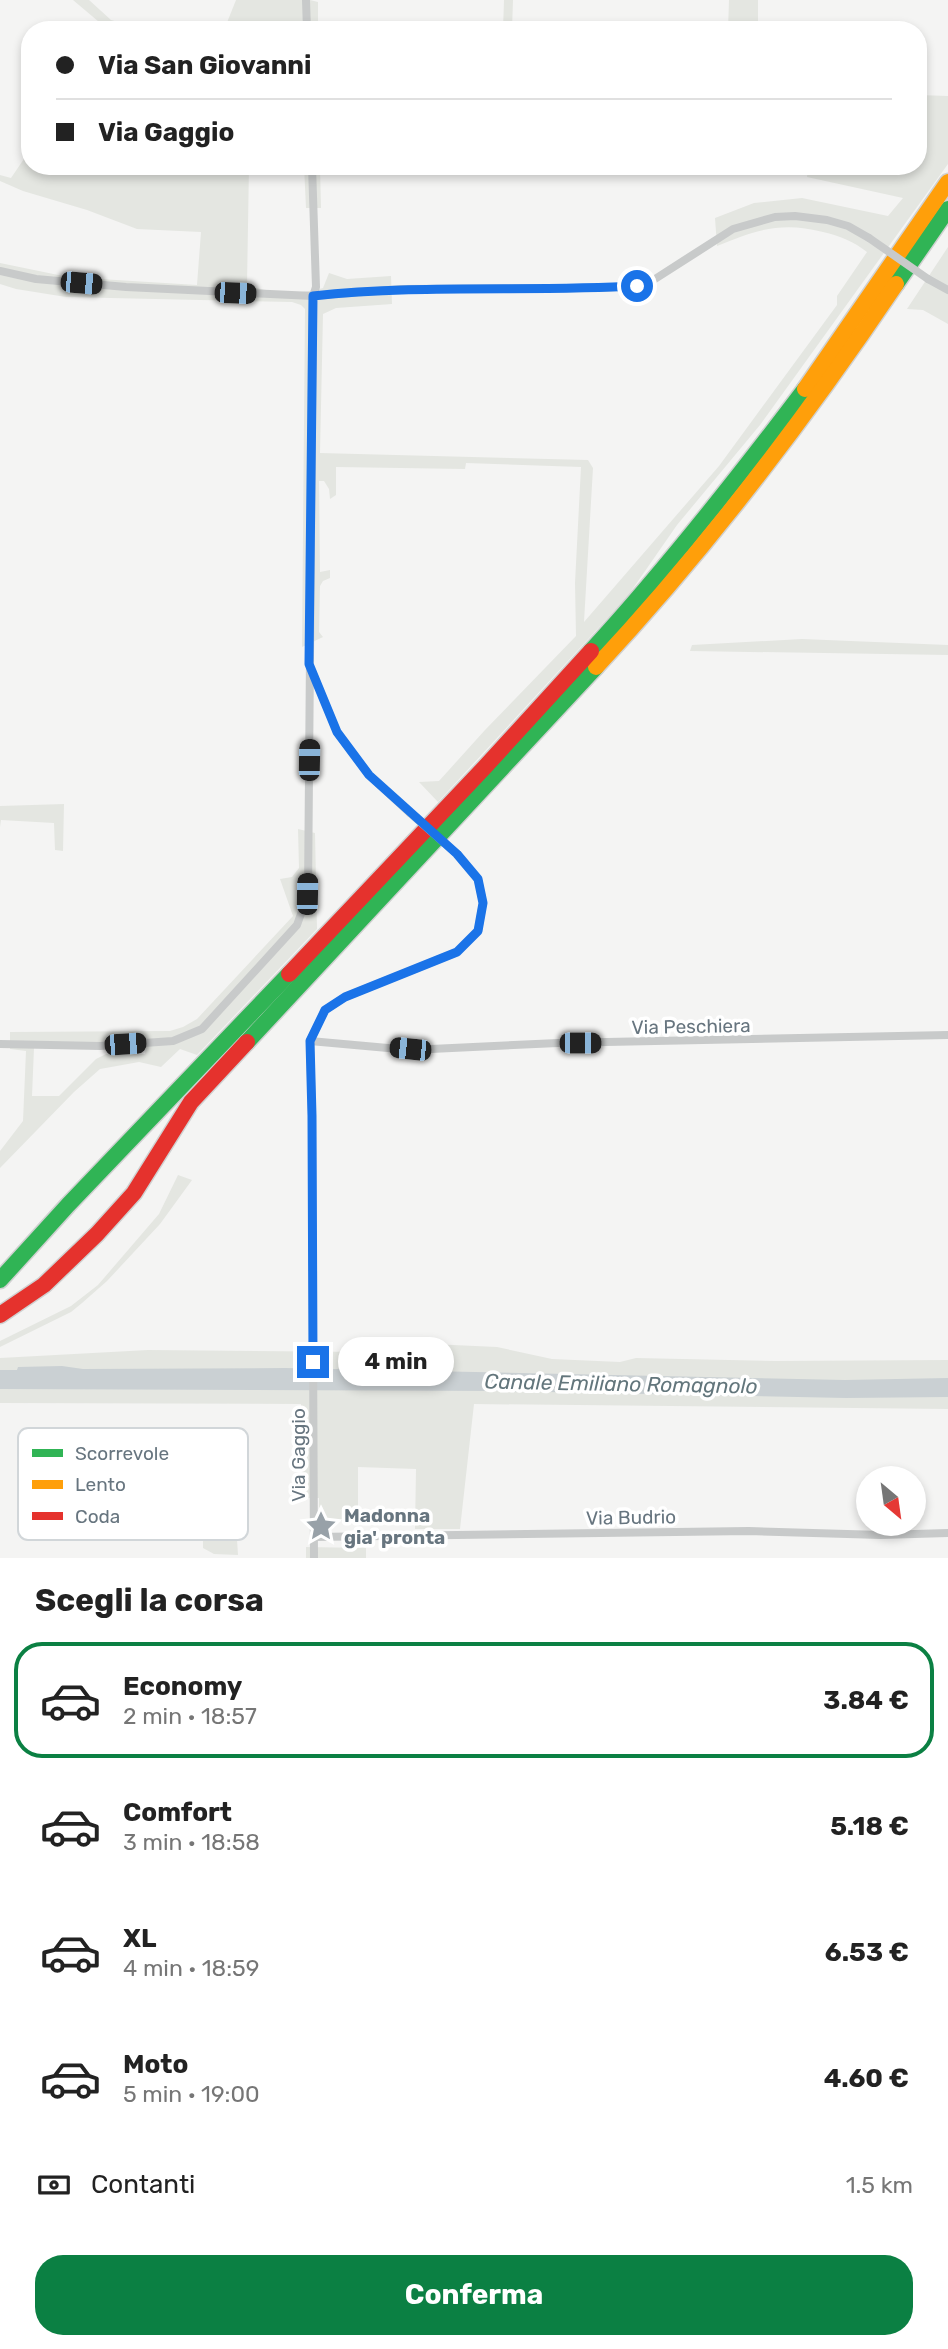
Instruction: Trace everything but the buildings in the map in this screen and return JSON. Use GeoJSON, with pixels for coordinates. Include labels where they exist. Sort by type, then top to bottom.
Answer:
{"type":"FeatureCollection","features":[{"type":"Feature","properties":{"kind":"highway"},"geometry":{"type":"LineString","coordinates":[[0,1280],[68,1205],[484,768],[632,606],[723,497],[822,365],[948,182]]}},
{"type":"Feature","properties":{"kind":"highway"},"geometry":{"type":"LineString","coordinates":[[0,1315],[44,1285],[134,1194],[191,1102],[638,622],[733,510],[840,367],[948,209]]}},
{"type":"Feature","properties":{"kind":"street"},"geometry":{"type":"LineString","coordinates":[[306,0],[307,21]]}},
{"type":"Feature","properties":{"kind":"street"},"geometry":{"type":"LineString","coordinates":[[0,1044],[100,1046],[173,1041],[202,1029],[297,925],[307,894],[313,296],[316,287],[312,175]]}},
{"type":"Feature","properties":{"kind":"street"},"geometry":{"type":"LineString","coordinates":[[0,271],[36,279],[126,287],[313,296],[401,289],[637,286],[655,279],[733,229],[775,217],[794,216],[848,226],[948,290]]}},
{"type":"Feature","properties":{"kind":"street","name":"Via Gaggio"},"geometry":{"type":"LineString","coordinates":[[309,664],[337,732],[369,775],[457,854],[478,879],[483,903],[478,931],[457,952],[335,1003],[325,1010],[310,1041],[314,1558]]}},
{"type":"Feature","properties":{"kind":"street","name":"Via Peschiera"},"geometry":{"type":"LineString","coordinates":[[310,1041],[410,1049],[558,1043],[948,1035]]}},
{"type":"Feature","properties":{"kind":"street","name":"Via Budrio"},"geometry":{"type":"LineString","coordinates":[[314,1537],[749,1531],[881,1535],[948,1533]]}},
{"type":"Feature","properties":{"kind":"shaded area"},"geometry":{"type":"Polygon","coordinates":[[[73,0],[89,0],[114,21],[98,21],[73,0]]]}},
{"type":"Feature","properties":{"kind":"shaded area"},"geometry":{"type":"Polygon","coordinates":[[[236,0],[318,2],[318,21],[228,21],[236,0]]]}},
{"type":"Feature","properties":{"kind":"shaded area"},"geometry":{"type":"Polygon","coordinates":[[[504,0],[513,0],[512,21],[503,21],[504,0]]]}},
{"type":"Feature","properties":{"kind":"shaded area"},"geometry":{"type":"Polygon","coordinates":[[[729,0],[758,0],[758,21],[728,21],[729,0]]]}},
{"type":"Feature","properties":{"kind":"shaded area"},"geometry":{"type":"Polygon","coordinates":[[[927,95],[948,96],[948,164],[760,425],[677,525],[627,597],[438,802],[419,782],[439,781],[576,636],[575,583],[581,467],[466,463],[465,469],[336,467],[336,495],[330,499],[329,489],[324,481],[319,481],[320,572],[330,570],[330,578],[320,586],[319,632],[323,637],[302,647],[305,309],[292,302],[66,297],[0,284],[0,263],[68,277],[197,285],[201,232],[137,229],[0,181],[0,175],[11,178],[21,163],[21,175],[249,175],[247,285],[295,292],[323,288],[329,273],[347,279],[391,276],[392,304],[336,308],[323,314],[320,453],[588,460],[593,468],[584,622],[719,466],[837,305],[837,296],[867,252],[835,235],[795,227],[769,229],[717,246],[715,218],[754,203],[802,198],[888,216],[903,198],[807,177],[927,175],[927,95]]]}},
{"type":"Feature","properties":{"kind":"shaded area"},"geometry":{"type":"Polygon","coordinates":[[[304,175],[320,175],[321,208],[306,208],[304,175]]]}},
{"type":"Feature","properties":{"kind":"shaded area"},"geometry":{"type":"Polygon","coordinates":[[[948,247],[948,324],[923,310],[907,309],[948,247]]]}},
{"type":"Feature","properties":{"kind":"shaded area"},"geometry":{"type":"Polygon","coordinates":[[[802,639],[948,645],[948,655],[690,651],[692,645],[802,639]]]}},
{"type":"Feature","properties":{"kind":"shaded area"},"geometry":{"type":"Polygon","coordinates":[[[64,804],[63,851],[55,850],[54,823],[1,820],[0,827],[0,806],[64,804]]]}},
{"type":"Feature","properties":{"kind":"shaded area"},"geometry":{"type":"Polygon","coordinates":[[[298,829],[315,833],[317,929],[197,1055],[180,1049],[161,1067],[139,1062],[100,1069],[0,1168],[0,1151],[23,1121],[26,1051],[10,1049],[10,1032],[170,1031],[183,1027],[197,1019],[293,916],[280,879],[292,877],[299,868],[298,829]],[[146,1047],[34,1048],[32,1096],[59,1096],[96,1059],[106,1054],[145,1054],[146,1047]]]}},
{"type":"Feature","properties":{"kind":"shaded area"},"geometry":{"type":"Polygon","coordinates":[[[178,1175],[192,1180],[160,1224],[107,1281],[71,1312],[0,1347],[0,1341],[71,1306],[98,1285],[159,1214],[178,1175]]]}},
{"type":"Feature","properties":{"kind":"shaded area"},"geometry":{"type":"Polygon","coordinates":[[[366,1341],[497,1347],[552,1359],[620,1362],[636,1358],[775,1361],[948,1360],[948,1409],[474,1404],[460,1529],[415,1529],[416,1469],[358,1467],[358,1521],[319,1521],[319,1498],[302,1498],[301,1404],[0,1403],[0,1358],[148,1350],[364,1352],[366,1341]]]}},
{"type":"Feature","properties":{"kind":"shaded area"},"geometry":{"type":"Polygon","coordinates":[[[203,1540],[237,1540],[238,1555],[214,1554],[203,1548],[203,1540]]]}},
{"type":"Feature","properties":{"kind":"shaded area"},"geometry":{"type":"Polygon","coordinates":[[[306,1547],[366,1548],[366,1558],[306,1558],[306,1547]]]}},
{"type":"Feature","properties":{"kind":"water","name":"Canale Emiliano Romagnolo"},"geometry":{"type":"Polygon","coordinates":[[[62,1366],[83,1369],[285,1368],[845,1380],[948,1378],[948,1397],[846,1398],[498,1391],[0,1389],[0,1370],[62,1366]]]}},
{"type":"Feature","properties":{"kind":"traffic: fast"},"geometry":{"type":"LineString","coordinates":[[896,284],[948,209]]}},
{"type":"Feature","properties":{"kind":"traffic: fast"},"geometry":{"type":"LineString","coordinates":[[591,651],[701,523],[805,389]]}},
{"type":"Feature","properties":{"kind":"traffic: fast"},"geometry":{"type":"LineString","coordinates":[[247,1042],[596,667]]}},
{"type":"Feature","properties":{"kind":"traffic: fast"},"geometry":{"type":"LineString","coordinates":[[0,1280],[289,974]]}},
{"type":"Feature","properties":{"kind":"traffic: slow"},"geometry":{"type":"LineString","coordinates":[[805,389],[948,182]]}},
{"type":"Feature","properties":{"kind":"traffic: slow"},"geometry":{"type":"LineString","coordinates":[[596,667],[677,576],[754,482],[896,284]]}},
{"type":"Feature","properties":{"kind":"traffic: jam"},"geometry":{"type":"LineString","coordinates":[[289,974],[591,651]]}},
{"type":"Feature","properties":{"kind":"traffic: jam"},"geometry":{"type":"LineString","coordinates":[[0,1315],[44,1285],[97,1234],[134,1193],[191,1102],[247,1042]]}},
{"type":"Feature","properties":{"kind":"place","name":"Madonna gia' pronta"},"geometry":{"type":"Point","coordinates":[321,1526]}},
{"type":"Feature","properties":{"kind":"route"},"geometry":{"type":"LineString","coordinates":[[313,1362],[310,1041],[325,1010],[345,997],[457,952],[478,931],[483,903],[478,879],[457,854],[369,775],[337,732],[309,664],[313,296],[401,289],[637,286]]}}]}
